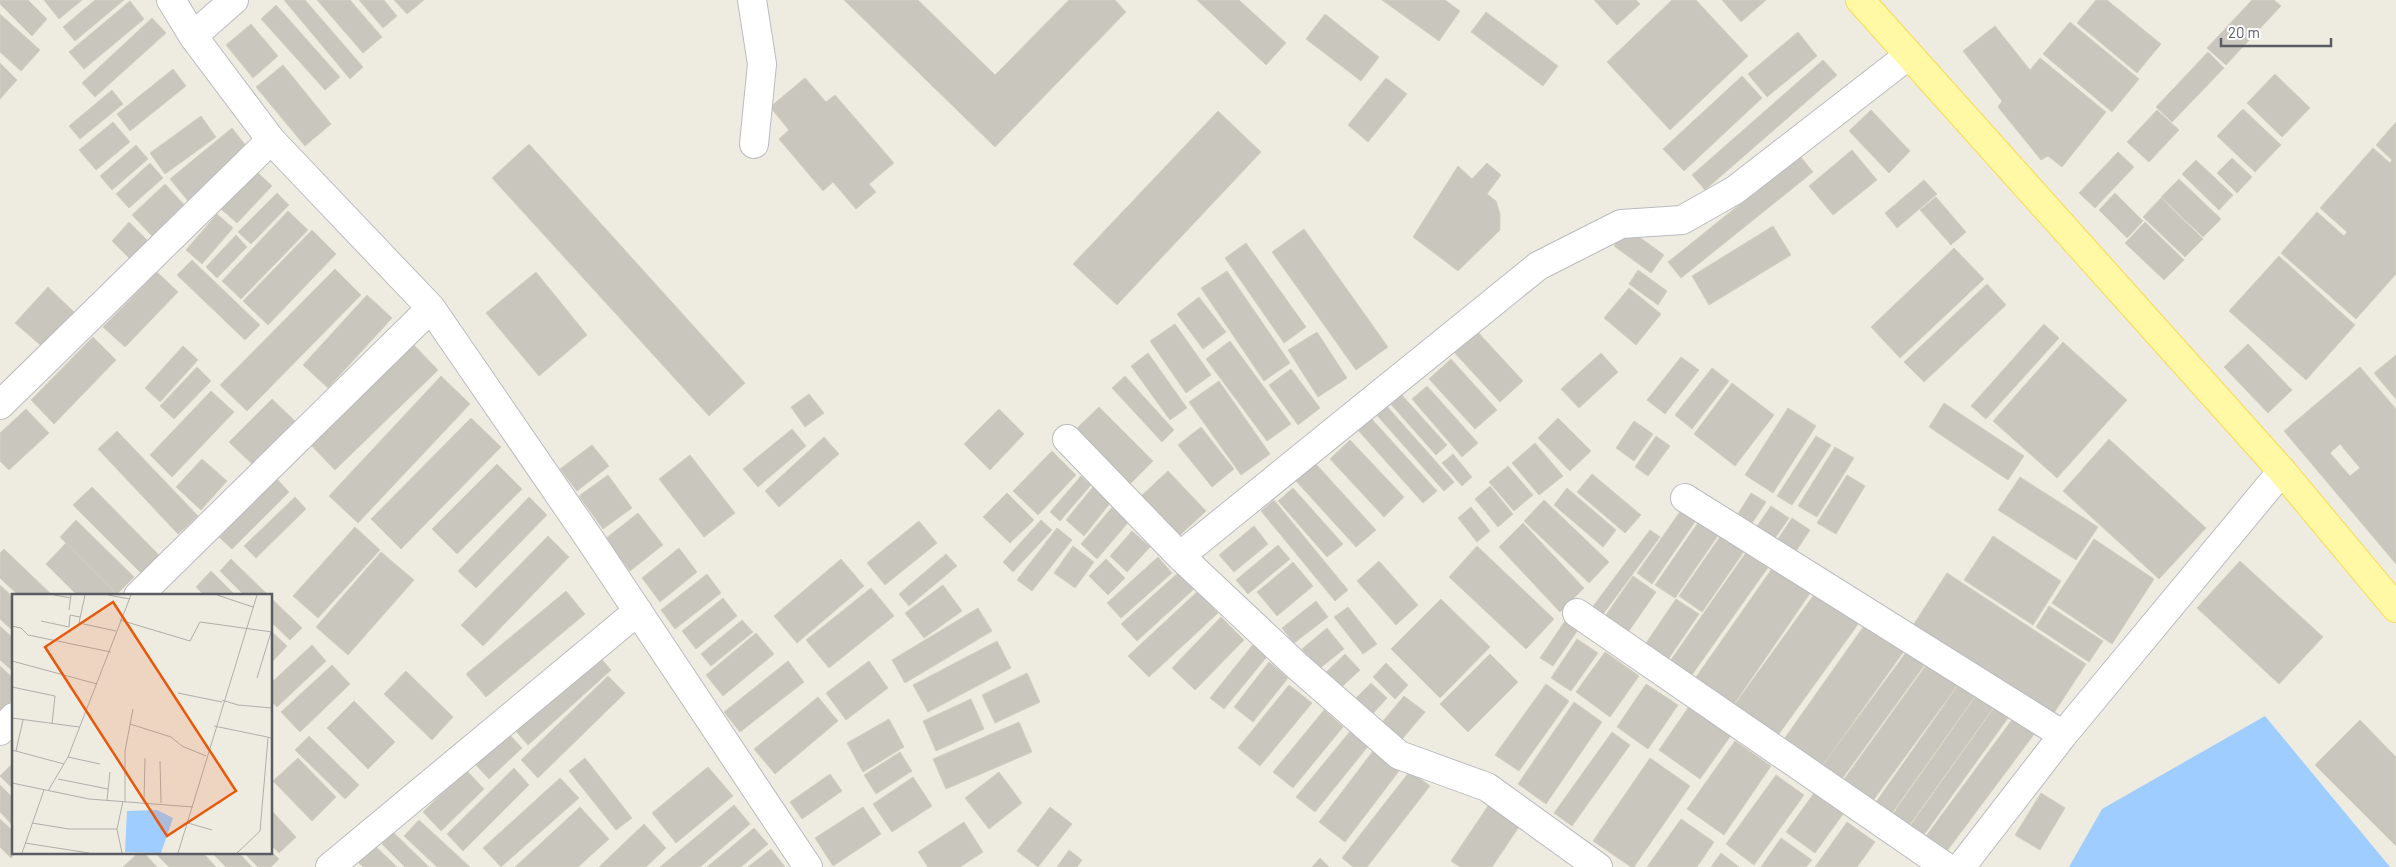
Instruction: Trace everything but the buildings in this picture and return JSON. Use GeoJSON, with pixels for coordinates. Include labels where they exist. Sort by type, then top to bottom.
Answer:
{"type":"FeatureCollection","features":[{"type":"Feature","properties":{"kind":"main road"},"geometry":{"type":"LineString","coordinates":[[1860,0],[2282,471],[2396,608]]}},
{"type":"Feature","properties":{"kind":"street"},"geometry":{"type":"LineString","coordinates":[[171,0],[194,36],[271,140],[431,308],[638,611],[808,867]]}},
{"type":"Feature","properties":{"kind":"street"},"geometry":{"type":"LineString","coordinates":[[194,36],[234,0]]}},
{"type":"Feature","properties":{"kind":"street"},"geometry":{"type":"LineString","coordinates":[[752,0],[762,64],[754,144]]}},
{"type":"Feature","properties":{"kind":"street"},"geometry":{"type":"LineString","coordinates":[[1180,556],[1538,266],[1621,224],[1682,220],[1690,216],[1734,190],[1909,55]]}},
{"type":"Feature","properties":{"kind":"street"},"geometry":{"type":"LineString","coordinates":[[0,405],[271,140]]}},
{"type":"Feature","properties":{"kind":"street"},"geometry":{"type":"LineString","coordinates":[[140,594],[431,308]]}},
{"type":"Feature","properties":{"kind":"street"},"geometry":{"type":"LineString","coordinates":[[1067,439],[1180,556],[1296,665],[1399,755],[1487,788],[1598,867]]}},
{"type":"Feature","properties":{"kind":"street"},"geometry":{"type":"LineString","coordinates":[[1961,867],[2063,735],[2282,471]]}},
{"type":"Feature","properties":{"kind":"street"},"geometry":{"type":"LineString","coordinates":[[1685,498],[2063,735]]}},
{"type":"Feature","properties":{"kind":"street"},"geometry":{"type":"LineString","coordinates":[[330,867],[638,611]]}},
{"type":"Feature","properties":{"kind":"street"},"geometry":{"type":"LineString","coordinates":[[1577,613],[1946,867]]}},
{"type":"Feature","properties":{"kind":"street"},"geometry":{"type":"LineString","coordinates":[[0,731],[12,719]]}},
{"type":"Feature","properties":{"kind":"water"},"geometry":{"type":"Polygon","coordinates":[[[2265,716],[2390,867],[2069,867],[2102,809],[2265,716]]]}}]}
